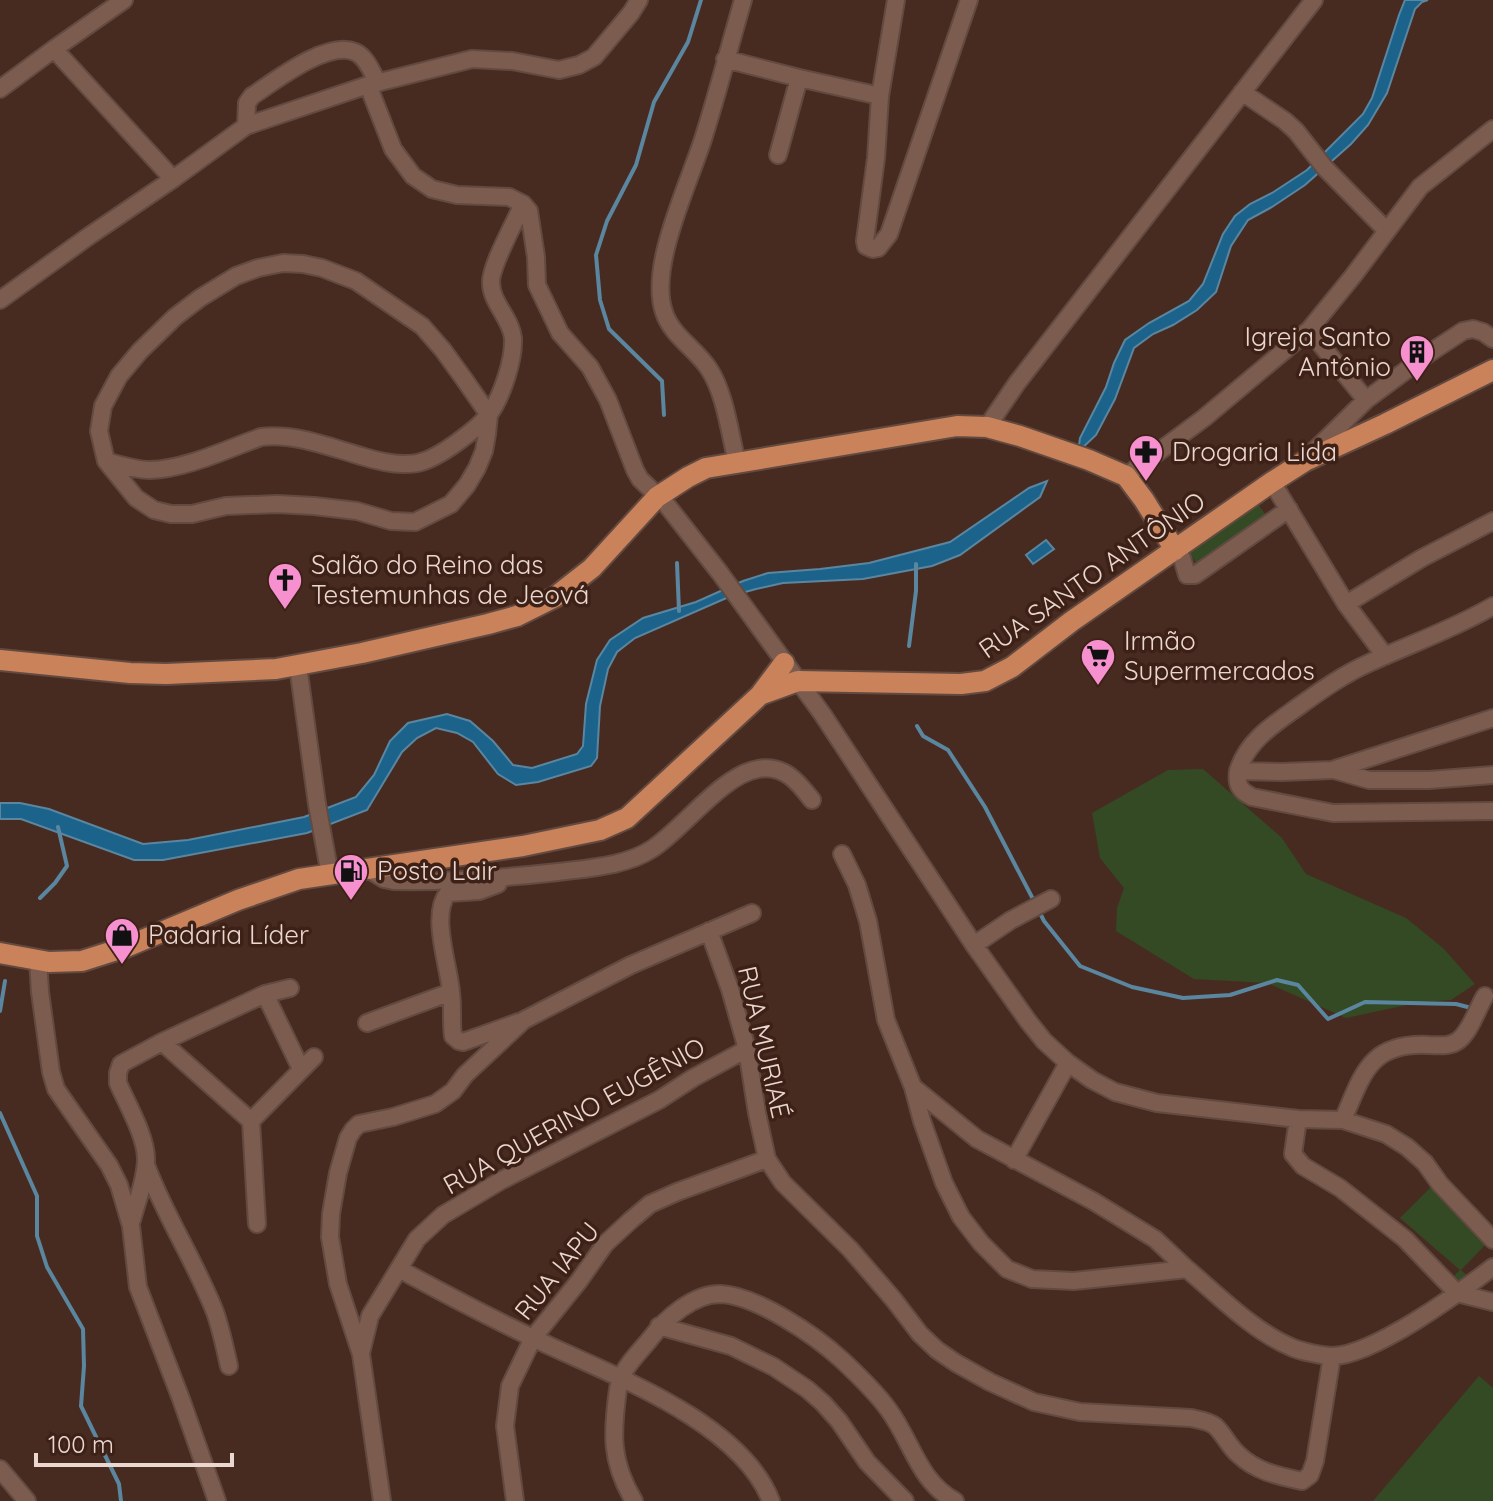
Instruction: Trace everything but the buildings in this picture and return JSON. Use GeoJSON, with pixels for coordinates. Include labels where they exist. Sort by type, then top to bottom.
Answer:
{"type":"FeatureCollection","features":[{"type":"Feature","properties":{"kind":"main road","name":"RUA SANTO ANTÔNIO"},"geometry":{"type":"LineString","coordinates":[[798,681],[961,684],[985,681],[1019,662],[1072,621],[1305,461],[1493,370]]}},
{"type":"Feature","properties":{"kind":"main road"},"geometry":{"type":"LineString","coordinates":[[0,660],[130,673],[276,669],[449,634],[517,616],[555,597],[592,568],[688,477],[706,468],[957,426],[987,427],[1048,445],[1126,476],[1175,550]]}},
{"type":"Feature","properties":{"kind":"main road"},"geometry":{"type":"LineString","coordinates":[[0,953],[66,963],[82,961],[126,947],[238,900],[299,879],[523,846],[614,825],[627,818],[760,695],[784,663]]}},
{"type":"Feature","properties":{"kind":"main road"},"geometry":{"type":"LineString","coordinates":[[760,695],[798,681]]}},
{"type":"Feature","properties":{"kind":"street"},"geometry":{"type":"LineString","coordinates":[[0,89],[124,0]]}},
{"type":"Feature","properties":{"kind":"street"},"geometry":{"type":"LineString","coordinates":[[0,300],[246,126],[373,84],[472,59],[512,61],[559,70],[579,65],[594,57],[639,0]]}},
{"type":"Feature","properties":{"kind":"street"},"geometry":{"type":"LineString","coordinates":[[737,463],[720,390],[705,363],[664,315],[660,279],[666,246],[704,136],[743,0]]}},
{"type":"Feature","properties":{"kind":"street"},"geometry":{"type":"LineString","coordinates":[[896,0],[880,96],[876,158],[865,236],[866,246],[876,249],[889,234],[969,0]]}},
{"type":"Feature","properties":{"kind":"street"},"geometry":{"type":"LineString","coordinates":[[987,427],[1017,383],[1314,0]]}},
{"type":"Feature","properties":{"kind":"street"},"geometry":{"type":"LineString","coordinates":[[54,49],[173,179]]}},
{"type":"Feature","properties":{"kind":"street"},"geometry":{"type":"LineString","coordinates":[[246,126],[247,103],[252,96],[304,63],[332,51],[353,51],[362,57],[393,149],[413,176],[432,189],[457,195],[509,197],[523,204],[529,211],[537,285],[560,333],[590,367],[608,400],[640,479],[662,500],[720,573],[866,780],[953,917],[1028,1021],[1068,1063],[1115,1092],[1157,1103],[1298,1119],[1343,1120],[1386,1134],[1425,1163],[1440,1184],[1493,1240]]}},
{"type":"Feature","properties":{"kind":"street"},"geometry":{"type":"LineString","coordinates":[[725,59],[880,96]]}},
{"type":"Feature","properties":{"kind":"street"},"geometry":{"type":"LineString","coordinates":[[778,155],[799,78]]}},
{"type":"Feature","properties":{"kind":"street"},"geometry":{"type":"LineString","coordinates":[[1242,92],[1296,131],[1321,163],[1386,230]]}},
{"type":"Feature","properties":{"kind":"street"},"geometry":{"type":"LineString","coordinates":[[1126,476],[1204,418],[1309,330],[1420,187],[1493,129]]}},
{"type":"Feature","properties":{"kind":"street"},"geometry":{"type":"LineString","coordinates":[[489,415],[443,350],[413,319],[356,281],[322,268],[283,263],[236,276],[175,317],[119,376],[103,406],[99,431],[106,461],[136,498],[154,510],[171,514],[192,514],[226,506],[277,504],[357,511],[391,521],[415,522],[451,504],[467,485],[484,451],[489,415],[504,384],[512,353],[513,337],[509,324],[490,283],[523,204]]}},
{"type":"Feature","properties":{"kind":"street","name":"RUA SANTO ANTÔNIO"},"geometry":{"type":"LineString","coordinates":[[1305,461],[1366,400],[1463,331],[1473,329],[1493,339]]}},
{"type":"Feature","properties":{"kind":"street"},"geometry":{"type":"LineString","coordinates":[[1309,330],[1366,400]]}},
{"type":"Feature","properties":{"kind":"street"},"geometry":{"type":"LineString","coordinates":[[106,461],[148,470],[174,468],[261,437],[275,435],[385,462],[420,463],[442,453],[489,415]]}},
{"type":"Feature","properties":{"kind":"street"},"geometry":{"type":"LineString","coordinates":[[1272,482],[1346,604],[1385,656]]}},
{"type":"Feature","properties":{"kind":"street"},"geometry":{"type":"LineString","coordinates":[[1175,550],[1182,558],[1187,575],[1195,575],[1289,509]]}},
{"type":"Feature","properties":{"kind":"street"},"geometry":{"type":"LineString","coordinates":[[1346,604],[1422,558],[1493,521]]}},
{"type":"Feature","properties":{"kind":"street"},"geometry":{"type":"LineString","coordinates":[[1493,606],[1337,679],[1277,721],[1250,745],[1242,758],[1236,781],[1245,794],[1252,797],[1333,813],[1493,811]]}},
{"type":"Feature","properties":{"kind":"street"},"geometry":{"type":"LineString","coordinates":[[298,666],[330,875]]}},
{"type":"Feature","properties":{"kind":"street"},"geometry":{"type":"LineString","coordinates":[[1238,771],[1332,770],[1493,718]]}},
{"type":"Feature","properties":{"kind":"street"},"geometry":{"type":"LineString","coordinates":[[368,869],[394,881],[479,880],[584,868],[635,858],[680,827],[744,772],[761,768],[783,771],[797,781],[812,800]]}},
{"type":"Feature","properties":{"kind":"street"},"geometry":{"type":"LineString","coordinates":[[1332,770],[1369,780],[1429,780],[1493,775]]}},
{"type":"Feature","properties":{"kind":"street"},"geometry":{"type":"LineString","coordinates":[[842,854],[857,885],[868,921],[886,1020],[913,1087],[944,1183],[961,1217],[981,1243],[1007,1269],[1032,1279],[1074,1281],[1187,1269]]}},
{"type":"Feature","properties":{"kind":"street"},"geometry":{"type":"LineString","coordinates":[[518,876],[479,891],[448,893],[443,900],[441,931],[451,992],[453,1036],[459,1041],[524,1020],[631,965],[752,913]]}},
{"type":"Feature","properties":{"kind":"street"},"geometry":{"type":"LineString","coordinates":[[974,945],[1046,902]]}},
{"type":"Feature","properties":{"kind":"street","name":"RUA MURIAÉ"},"geometry":{"type":"LineString","coordinates":[[709,931],[747,1049],[767,1159],[783,1183],[850,1249],[920,1334],[956,1363],[1034,1402],[1080,1412],[1191,1418],[1207,1422],[1216,1427],[1253,1467],[1302,1481],[1310,1475],[1315,1461],[1332,1356]]}},
{"type":"Feature","properties":{"kind":"street"},"geometry":{"type":"LineString","coordinates":[[38,959],[51,1072],[56,1089],[109,1165],[125,1199],[138,1287],[217,1501]]}},
{"type":"Feature","properties":{"kind":"street"},"geometry":{"type":"LineString","coordinates":[[131,1226],[146,1154],[118,1083],[121,1064],[265,994],[290,988]]}},
{"type":"Feature","properties":{"kind":"street"},"geometry":{"type":"LineString","coordinates":[[367,1023],[451,992]]}},
{"type":"Feature","properties":{"kind":"street"},"geometry":{"type":"LineString","coordinates":[[265,994],[301,1069]]}},
{"type":"Feature","properties":{"kind":"street"},"geometry":{"type":"LineString","coordinates":[[1343,1120],[1362,1075],[1372,1062],[1390,1049],[1405,1045],[1453,1044],[1464,1034],[1482,1000]]}},
{"type":"Feature","properties":{"kind":"street"},"geometry":{"type":"LineString","coordinates":[[382,1501],[361,1354],[338,1284],[330,1237],[338,1173],[348,1138],[359,1124],[435,1104],[453,1091],[465,1075],[524,1020]]}},
{"type":"Feature","properties":{"kind":"street"},"geometry":{"type":"LineString","coordinates":[[162,1042],[251,1121],[257,1224]]}},
{"type":"Feature","properties":{"kind":"street","name":"RUA QUERINO EUGÊNIO"},"geometry":{"type":"LineString","coordinates":[[361,1354],[370,1316],[417,1239],[443,1215],[468,1198],[659,1100],[747,1049]]}},
{"type":"Feature","properties":{"kind":"street"},"geometry":{"type":"LineString","coordinates":[[251,1121],[314,1057]]}},
{"type":"Feature","properties":{"kind":"street"},"geometry":{"type":"LineString","coordinates":[[1014,1160],[1068,1063]]}},
{"type":"Feature","properties":{"kind":"street"},"geometry":{"type":"LineString","coordinates":[[913,1087],[977,1139],[1093,1201],[1155,1239],[1256,1327],[1291,1347],[1332,1356],[1367,1348],[1457,1293],[1493,1267]]}},
{"type":"Feature","properties":{"kind":"street"},"geometry":{"type":"LineString","coordinates":[[1298,1119],[1293,1154],[1303,1166],[1340,1188],[1405,1239],[1457,1293],[1493,1302]]}},
{"type":"Feature","properties":{"kind":"street","name":"RUA IAPU"},"geometry":{"type":"LineString","coordinates":[[515,1501],[505,1426],[510,1386],[533,1338],[605,1244],[650,1204],[767,1159]]}},
{"type":"Feature","properties":{"kind":"street"},"geometry":{"type":"LineString","coordinates":[[146,1165],[171,1225],[215,1314],[229,1366]]}},
{"type":"Feature","properties":{"kind":"street"},"geometry":{"type":"LineString","coordinates":[[399,1269],[450,1297],[668,1402],[708,1427],[743,1456],[766,1488],[771,1501]]}},
{"type":"Feature","properties":{"kind":"street"},"geometry":{"type":"LineString","coordinates":[[634,1501],[616,1459],[613,1434],[619,1379],[659,1326],[696,1299],[719,1294],[743,1298],[796,1325],[840,1358],[888,1409],[928,1480],[955,1501]]}},
{"type":"Feature","properties":{"kind":"street"},"geometry":{"type":"LineString","coordinates":[[659,1326],[731,1346],[774,1367],[807,1389],[839,1421],[867,1462],[905,1501]]}},
{"type":"Feature","properties":{"kind":"street"},"geometry":{"type":"LineString","coordinates":[[0,1469],[27,1501]]}},
{"type":"Feature","properties":{"kind":"green space"},"geometry":{"type":"Polygon","coordinates":[[[1254,499],[1269,519],[1201,569],[1186,549],[1254,499]]]}},
{"type":"Feature","properties":{"kind":"green space"},"geometry":{"type":"Polygon","coordinates":[[[1203,769],[1282,838],[1306,874],[1406,918],[1443,948],[1475,984],[1451,1000],[1421,1002],[1346,1018],[1267,983],[1194,979],[1116,931],[1117,908],[1124,888],[1100,858],[1092,813],[1168,770],[1203,769]]]}},
{"type":"Feature","properties":{"kind":"green space"},"geometry":{"type":"Polygon","coordinates":[[[1431,1187],[1488,1242],[1461,1270],[1470,1278],[1461,1287],[1451,1279],[1460,1270],[1400,1218],[1431,1187]]]}},
{"type":"Feature","properties":{"kind":"green space"},"geometry":{"type":"Polygon","coordinates":[[[1479,1376],[1493,1388],[1493,1501],[1373,1501],[1479,1376]]]}},
{"type":"Feature","properties":{"kind":"water"},"geometry":{"type":"Polygon","coordinates":[[[1405,0],[1428,0],[1415,9],[1387,93],[1368,125],[1305,185],[1248,220],[1231,246],[1216,292],[1197,310],[1134,348],[1115,399],[1096,435],[1078,452],[1080,438],[1125,340],[1189,301],[1203,284],[1223,234],[1235,216],[1307,170],[1363,114],[1372,98],[1405,0]]]}},
{"type":"Feature","properties":{"kind":"water"},"geometry":{"type":"Polygon","coordinates":[[[1047,481],[1040,497],[960,555],[932,566],[863,579],[783,583],[756,589],[731,596],[635,638],[617,652],[608,669],[600,706],[597,758],[591,766],[538,782],[516,785],[498,774],[473,742],[457,733],[436,728],[417,738],[402,752],[367,810],[307,833],[163,860],[134,860],[21,819],[0,819],[0,803],[20,803],[49,809],[143,844],[188,840],[304,817],[356,797],[374,775],[390,741],[408,723],[447,714],[470,721],[493,741],[513,765],[532,768],[577,754],[583,746],[586,704],[597,660],[610,640],[643,618],[696,602],[768,573],[869,563],[950,542],[1029,488],[1047,481]]]}},
{"type":"Feature","properties":{"kind":"water"},"geometry":{"type":"Polygon","coordinates":[[[1046,540],[1054,549],[1033,564],[1026,555],[1046,540]]]}},
{"type":"Feature","properties":{"kind":"waterway"},"geometry":{"type":"LineString","coordinates":[[664,415],[662,381],[609,329],[600,300],[596,255],[607,221],[636,165],[654,102],[688,42],[701,0]]}},
{"type":"Feature","properties":{"kind":"waterway"},"geometry":{"type":"LineString","coordinates":[[677,563],[679,611]]}},
{"type":"Feature","properties":{"kind":"waterway"},"geometry":{"type":"LineString","coordinates":[[909,646],[916,564]]}},
{"type":"Feature","properties":{"kind":"waterway"},"geometry":{"type":"LineString","coordinates":[[917,726],[923,736],[948,750],[985,807],[1034,901]]}},
{"type":"Feature","properties":{"kind":"waterway"},"geometry":{"type":"LineString","coordinates":[[40,898],[67,866],[58,827]]}},
{"type":"Feature","properties":{"kind":"waterway"},"geometry":{"type":"LineString","coordinates":[[1038,909],[1080,966],[1132,987],[1183,998],[1230,995],[1277,980],[1298,985],[1328,1019],[1365,1002],[1456,1004],[1475,1009]]}},
{"type":"Feature","properties":{"kind":"waterway"},"geometry":{"type":"LineString","coordinates":[[0,1011],[5,981]]}},
{"type":"Feature","properties":{"kind":"waterway"},"geometry":{"type":"LineString","coordinates":[[0,1113],[37,1196],[37,1236],[47,1267],[83,1329],[81,1406],[119,1484],[121,1501]]}},
{"type":"Feature","properties":{"kind":"place","name":"Igreja Santo Antônio"},"geometry":{"type":"Point","coordinates":[1417,383]}},
{"type":"Feature","properties":{"kind":"place","name":"Drogaria Lida"},"geometry":{"type":"Point","coordinates":[1146,483]}},
{"type":"Feature","properties":{"kind":"place","name":"Salão do Reino das Testemunhas de Jeová"},"geometry":{"type":"Point","coordinates":[285,611]}},
{"type":"Feature","properties":{"kind":"place","name":"Irmão Supermercados"},"geometry":{"type":"Point","coordinates":[1098,687]}},
{"type":"Feature","properties":{"kind":"place","name":"Posto Lair"},"geometry":{"type":"Point","coordinates":[351,902]}},
{"type":"Feature","properties":{"kind":"place","name":"Padaria Líder"},"geometry":{"type":"Point","coordinates":[122,966]}}]}
